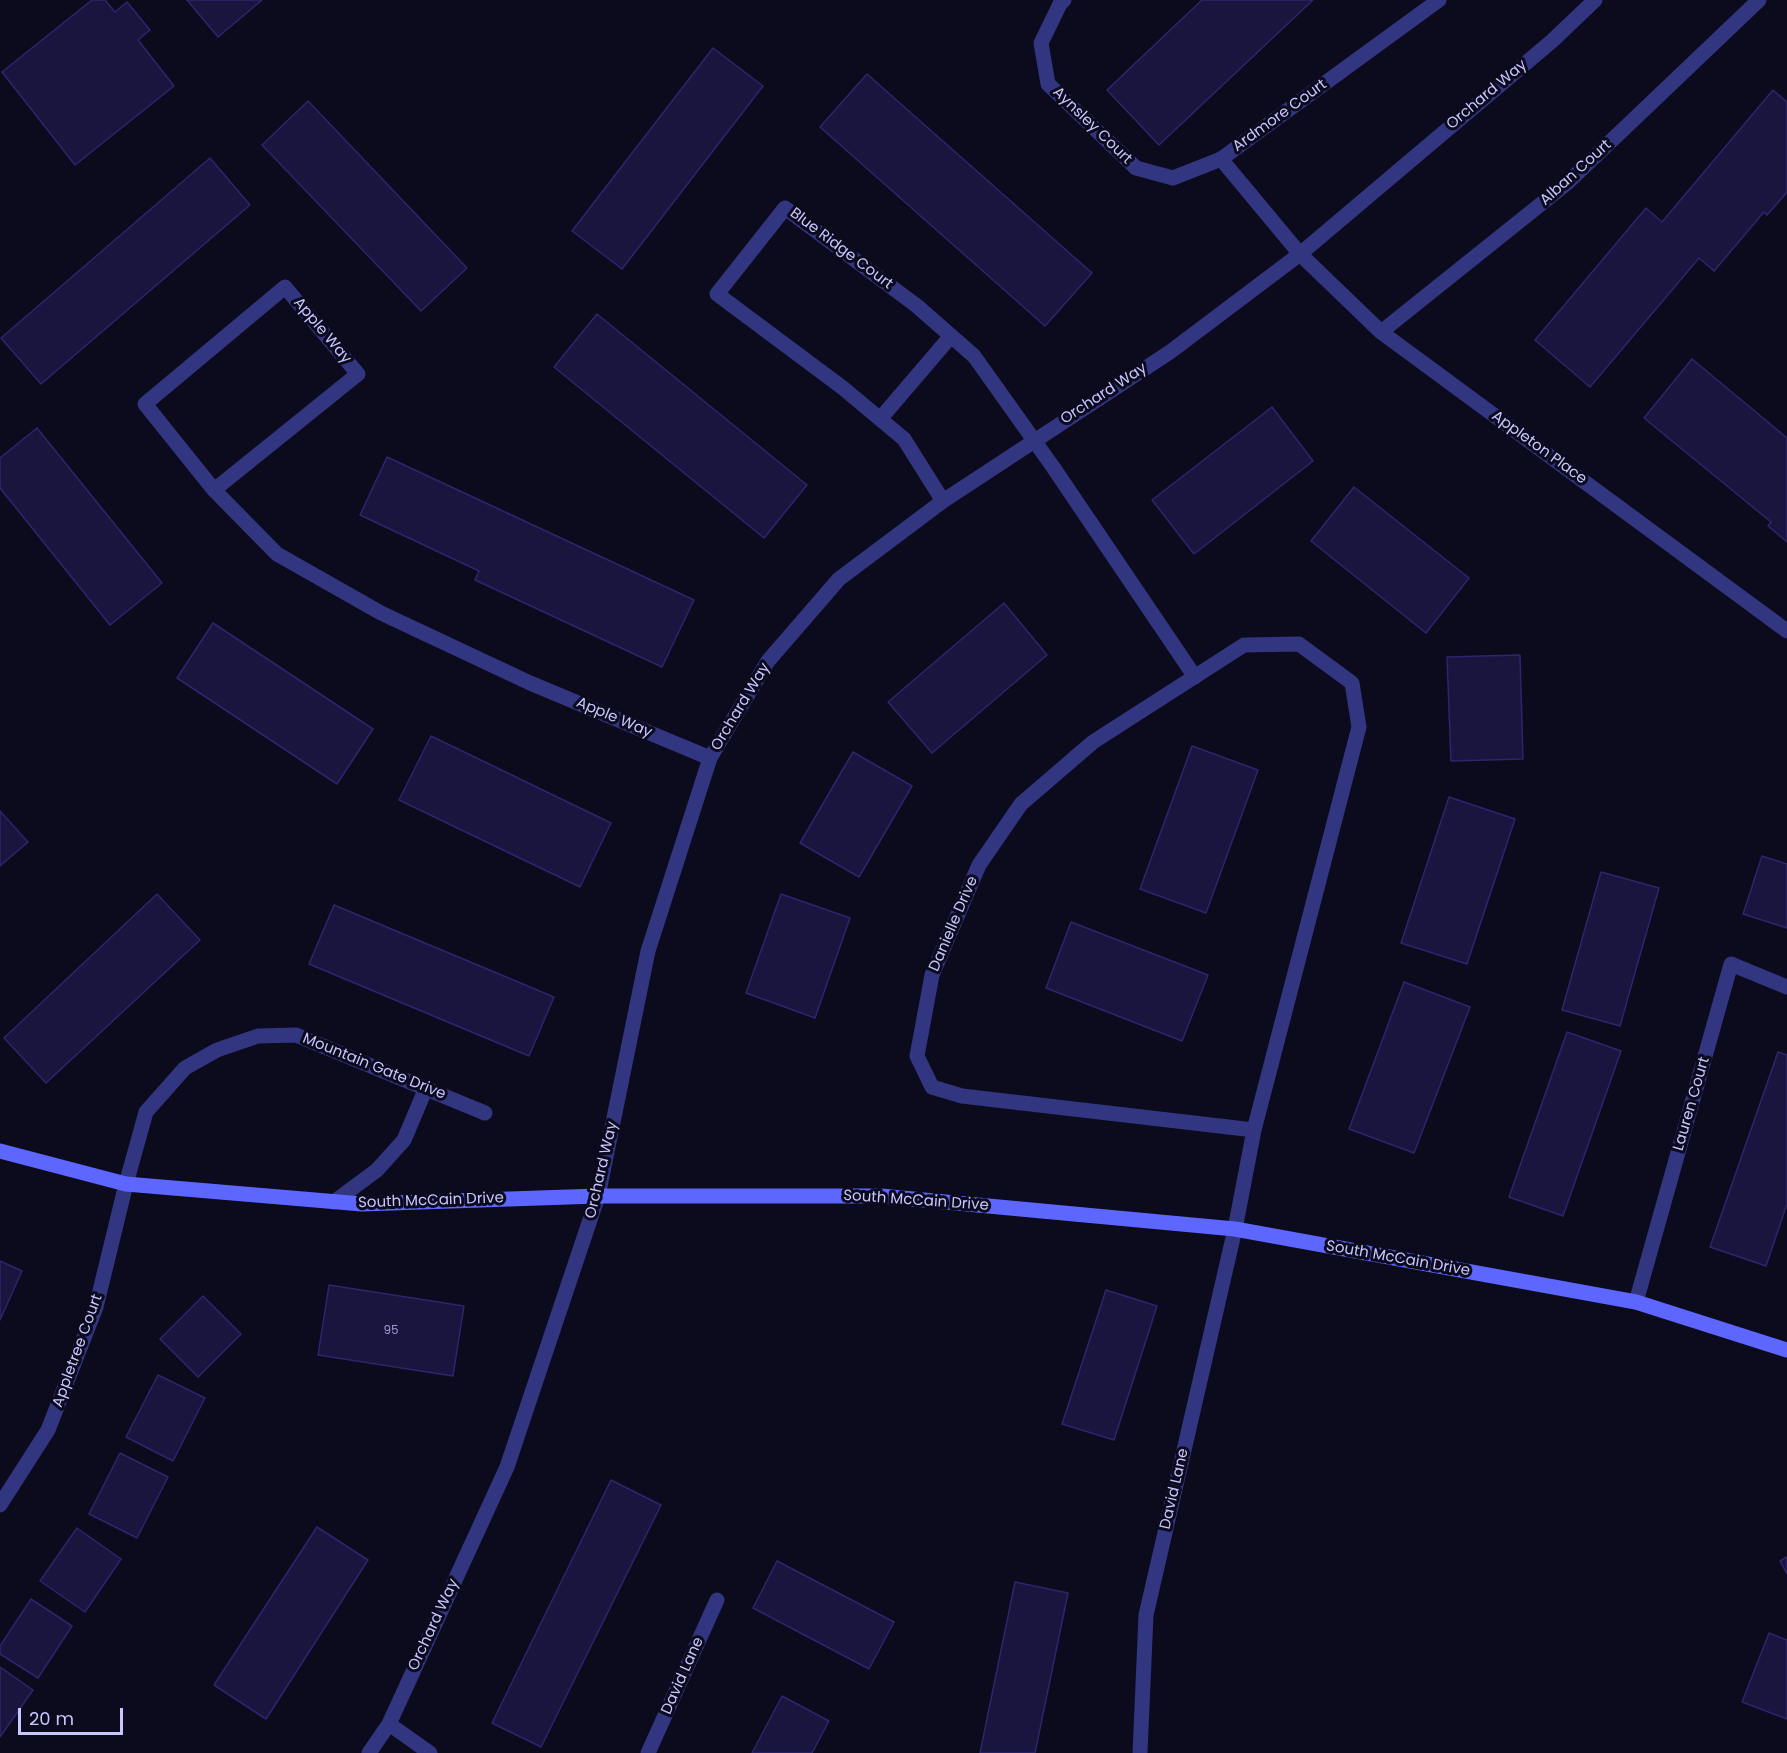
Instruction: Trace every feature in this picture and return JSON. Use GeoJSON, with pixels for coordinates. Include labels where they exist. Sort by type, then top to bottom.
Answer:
{"type":"FeatureCollection","features":[{"type":"Feature","properties":{"kind":"street","name":"Aynsley Court"},"geometry":{"type":"LineString","coordinates":[[1064,0],[1041,43],[1048,84],[1136,168],[1173,178],[1221,159]]}},
{"type":"Feature","properties":{"kind":"street","name":"Ardmore Court"},"geometry":{"type":"LineString","coordinates":[[1300,254],[1221,159],[1439,0]]}},
{"type":"Feature","properties":{"kind":"street","name":"Orchard Way"},"geometry":{"type":"LineString","coordinates":[[369,1753],[389,1724],[507,1467],[598,1196],[648,951],[710,758],[768,661],[839,579],[943,501],[1170,352],[1300,254],[1552,41],[1595,0]]}},
{"type":"Feature","properties":{"kind":"street","name":"Alban Court"},"geometry":{"type":"LineString","coordinates":[[1381,332],[1566,184],[1760,0]]}},
{"type":"Feature","properties":{"kind":"street","name":"Blue Ridge Court"},"geometry":{"type":"LineString","coordinates":[[943,501],[904,439],[843,388],[717,294],[785,208],[917,306],[974,356],[1034,440]]}},
{"type":"Feature","properties":{"kind":"street","name":"Appleton Place"},"geometry":{"type":"LineString","coordinates":[[1300,254],[1381,332],[1787,631]]}},
{"type":"Feature","properties":{"kind":"street","name":"Apple Way"},"geometry":{"type":"LineString","coordinates":[[214,490],[358,374],[285,287],[145,404],[214,490],[278,554],[381,613],[530,683],[710,758]]}},
{"type":"Feature","properties":{"kind":"street"},"geometry":{"type":"LineString","coordinates":[[880,419],[951,336]]}},
{"type":"Feature","properties":{"kind":"street"},"geometry":{"type":"LineString","coordinates":[[1034,440],[1195,677]]}},
{"type":"Feature","properties":{"kind":"street","name":"Danielle Drive"},"geometry":{"type":"LineString","coordinates":[[1235,1229],[1254,1130],[1359,727],[1352,683],[1299,644],[1244,645],[1093,742],[1021,804],[979,866],[932,975],[917,1056],[932,1087],[962,1096],[1254,1130]]}},
{"type":"Feature","properties":{"kind":"street","name":"Lauren Court"},"geometry":{"type":"LineString","coordinates":[[1636,1302],[1731,964],[1787,987]]}},
{"type":"Feature","properties":{"kind":"street","name":"Mountain Gate Drive"},"geometry":{"type":"LineString","coordinates":[[126,1184],[146,1112],[185,1068],[217,1050],[258,1036],[296,1035],[485,1113]]}},
{"type":"Feature","properties":{"kind":"street"},"geometry":{"type":"LineString","coordinates":[[334,1202],[377,1170],[404,1140],[426,1088]]}},
{"type":"Feature","properties":{"kind":"street","name":"South McCain Drive"},"geometry":{"type":"LineString","coordinates":[[0,1151],[126,1184],[362,1204],[598,1196],[880,1196],[1235,1229],[1636,1302],[1787,1350]]}},
{"type":"Feature","properties":{"kind":"street","name":"Appletree Court"},"geometry":{"type":"LineString","coordinates":[[0,1505],[48,1430],[96,1306],[126,1184]]}},
{"type":"Feature","properties":{"kind":"street","name":"David Lane"},"geometry":{"type":"LineString","coordinates":[[1140,1753],[1146,1615],[1235,1229]]}},
{"type":"Feature","properties":{"kind":"street","name":"David Lane"},"geometry":{"type":"LineString","coordinates":[[648,1753],[717,1600]]}},
{"type":"Feature","properties":{"kind":"street"},"geometry":{"type":"LineString","coordinates":[[389,1724],[430,1753]]}},
{"type":"Feature","properties":{"kind":"building"},"geometry":{"type":"Polygon","coordinates":[[[92,0],[105,0],[115,12],[127,2],[150,30],[138,40],[174,86],[75,165],[2,72],[92,0]]]}},
{"type":"Feature","properties":{"kind":"building"},"geometry":{"type":"Polygon","coordinates":[[[187,0],[262,0],[218,37],[187,0]]]}},
{"type":"Feature","properties":{"kind":"building"},"geometry":{"type":"Polygon","coordinates":[[[1202,0],[1313,0],[1159,145],[1107,90],[1202,0]]]}},
{"type":"Feature","properties":{"kind":"building"},"geometry":{"type":"Polygon","coordinates":[[[713,48],[763,86],[622,269],[572,231],[713,48]]]}},
{"type":"Feature","properties":{"kind":"building"},"geometry":{"type":"Polygon","coordinates":[[[867,74],[1092,273],[1045,326],[820,127],[867,74]]]}},
{"type":"Feature","properties":{"kind":"building"},"geometry":{"type":"Polygon","coordinates":[[[1773,90],[1787,102],[1787,192],[1767,215],[1764,212],[1714,271],[1699,258],[1590,387],[1535,340],[1646,208],[1662,222],[1773,90]]]}},
{"type":"Feature","properties":{"kind":"building"},"geometry":{"type":"Polygon","coordinates":[[[308,101],[467,268],[421,311],[262,145],[308,101]]]}},
{"type":"Feature","properties":{"kind":"building"},"geometry":{"type":"Polygon","coordinates":[[[210,158],[250,205],[41,384],[1,338],[210,158]]]}},
{"type":"Feature","properties":{"kind":"building"},"geometry":{"type":"Polygon","coordinates":[[[597,314],[807,485],[764,538],[554,367],[597,314]]]}},
{"type":"Feature","properties":{"kind":"building"},"geometry":{"type":"Polygon","coordinates":[[[1692,359],[1787,438],[1787,542],[1768,526],[1771,522],[1644,418],[1692,359]]]}},
{"type":"Feature","properties":{"kind":"building"},"geometry":{"type":"Polygon","coordinates":[[[1272,407],[1313,461],[1194,554],[1152,500],[1272,407]]]}},
{"type":"Feature","properties":{"kind":"building"},"geometry":{"type":"Polygon","coordinates":[[[37,428],[162,583],[110,625],[0,488],[0,458],[37,428]]]}},
{"type":"Feature","properties":{"kind":"building"},"geometry":{"type":"Polygon","coordinates":[[[387,457],[694,600],[662,667],[475,580],[479,571],[360,515],[387,457]]]}},
{"type":"Feature","properties":{"kind":"building"},"geometry":{"type":"Polygon","coordinates":[[[1354,487],[1469,578],[1426,633],[1311,541],[1354,487]]]}},
{"type":"Feature","properties":{"kind":"building"},"geometry":{"type":"Polygon","coordinates":[[[1004,603],[1047,655],[932,753],[888,702],[1004,603]]]}},
{"type":"Feature","properties":{"kind":"building"},"geometry":{"type":"Polygon","coordinates":[[[213,623],[373,729],[337,784],[177,678],[213,623]]]}},
{"type":"Feature","properties":{"kind":"building"},"geometry":{"type":"Polygon","coordinates":[[[1520,655],[1523,759],[1451,761],[1447,657],[1520,655]]]}},
{"type":"Feature","properties":{"kind":"building"},"geometry":{"type":"Polygon","coordinates":[[[431,736],[611,823],[580,887],[399,800],[431,736]]]}},
{"type":"Feature","properties":{"kind":"building"},"geometry":{"type":"Polygon","coordinates":[[[1192,746],[1258,770],[1206,913],[1140,889],[1192,746]]]}},
{"type":"Feature","properties":{"kind":"building"},"geometry":{"type":"Polygon","coordinates":[[[853,752],[912,786],[859,877],[800,843],[853,752]]]}},
{"type":"Feature","properties":{"kind":"building"},"geometry":{"type":"Polygon","coordinates":[[[1449,797],[1515,819],[1467,964],[1401,943],[1449,797]]]}},
{"type":"Feature","properties":{"kind":"building"},"geometry":{"type":"Polygon","coordinates":[[[0,811],[28,842],[0,866],[0,811]]]}},
{"type":"Feature","properties":{"kind":"building"},"geometry":{"type":"Polygon","coordinates":[[[1762,856],[1787,864],[1787,928],[1743,914],[1762,856]]]}},
{"type":"Feature","properties":{"kind":"building"},"geometry":{"type":"Polygon","coordinates":[[[1601,872],[1659,888],[1620,1026],[1562,1010],[1601,872]]]}},
{"type":"Feature","properties":{"kind":"building"},"geometry":{"type":"Polygon","coordinates":[[[157,894],[200,940],[46,1083],[4,1038],[157,894]]]}},
{"type":"Feature","properties":{"kind":"building"},"geometry":{"type":"Polygon","coordinates":[[[781,894],[850,918],[815,1018],[746,993],[781,894]]]}},
{"type":"Feature","properties":{"kind":"building"},"geometry":{"type":"Polygon","coordinates":[[[334,905],[554,997],[529,1056],[309,964],[334,905]]]}},
{"type":"Feature","properties":{"kind":"building"},"geometry":{"type":"Polygon","coordinates":[[[1071,922],[1208,975],[1182,1041],[1046,988],[1071,922]]]}},
{"type":"Feature","properties":{"kind":"building"},"geometry":{"type":"Polygon","coordinates":[[[1404,982],[1470,1007],[1414,1153],[1349,1129],[1404,982]]]}},
{"type":"Feature","properties":{"kind":"building"},"geometry":{"type":"Polygon","coordinates":[[[1567,1032],[1621,1051],[1563,1216],[1509,1197],[1567,1032]]]}},
{"type":"Feature","properties":{"kind":"building"},"geometry":{"type":"Polygon","coordinates":[[[1778,1052],[1787,1055],[1787,1204],[1766,1266],[1710,1247],[1778,1052]]]}},
{"type":"Feature","properties":{"kind":"building"},"geometry":{"type":"Polygon","coordinates":[[[0,1261],[22,1271],[0,1320],[0,1261]]]}},
{"type":"Feature","properties":{"kind":"building"},"geometry":{"type":"Polygon","coordinates":[[[329,1285],[464,1306],[453,1376],[318,1355],[329,1285]]]}},
{"type":"Feature","properties":{"kind":"building"},"geometry":{"type":"Polygon","coordinates":[[[1106,1290],[1157,1306],[1114,1440],[1062,1424],[1106,1290]]]}},
{"type":"Feature","properties":{"kind":"building"},"geometry":{"type":"Polygon","coordinates":[[[203,1296],[241,1334],[198,1377],[160,1339],[203,1296]]]}},
{"type":"Feature","properties":{"kind":"building"},"geometry":{"type":"Polygon","coordinates":[[[158,1375],[205,1398],[173,1461],[126,1437],[158,1375]]]}},
{"type":"Feature","properties":{"kind":"building"},"geometry":{"type":"Polygon","coordinates":[[[120,1453],[168,1477],[137,1538],[89,1514],[120,1453]]]}},
{"type":"Feature","properties":{"kind":"building"},"geometry":{"type":"Polygon","coordinates":[[[611,1480],[661,1505],[541,1747],[492,1723],[611,1480]]]}},
{"type":"Feature","properties":{"kind":"building"},"geometry":{"type":"Polygon","coordinates":[[[317,1527],[368,1560],[266,1719],[214,1685],[317,1527]]]}},
{"type":"Feature","properties":{"kind":"building"},"geometry":{"type":"Polygon","coordinates":[[[77,1528],[121,1559],[85,1612],[40,1581],[77,1528]]]}},
{"type":"Feature","properties":{"kind":"building"},"geometry":{"type":"Polygon","coordinates":[[[1787,1557],[1787,1574],[1780,1561],[1787,1557]]]}},
{"type":"Feature","properties":{"kind":"building"},"geometry":{"type":"Polygon","coordinates":[[[777,1561],[894,1622],[869,1669],[753,1608],[777,1561]]]}},
{"type":"Feature","properties":{"kind":"building"},"geometry":{"type":"Polygon","coordinates":[[[1015,1582],[1068,1593],[1035,1753],[980,1753],[1015,1582]]]}},
{"type":"Feature","properties":{"kind":"building"},"geometry":{"type":"Polygon","coordinates":[[[31,1599],[72,1626],[38,1678],[0,1654],[0,1646],[31,1599]]]}},
{"type":"Feature","properties":{"kind":"building"},"geometry":{"type":"Polygon","coordinates":[[[1769,1633],[1787,1640],[1787,1719],[1742,1702],[1769,1633]]]}},
{"type":"Feature","properties":{"kind":"building"},"geometry":{"type":"Polygon","coordinates":[[[0,1667],[33,1690],[0,1737],[0,1667]]]}},
{"type":"Feature","properties":{"kind":"building"},"geometry":{"type":"Polygon","coordinates":[[[782,1696],[829,1721],[812,1753],[752,1753],[782,1696]]]}}]}
